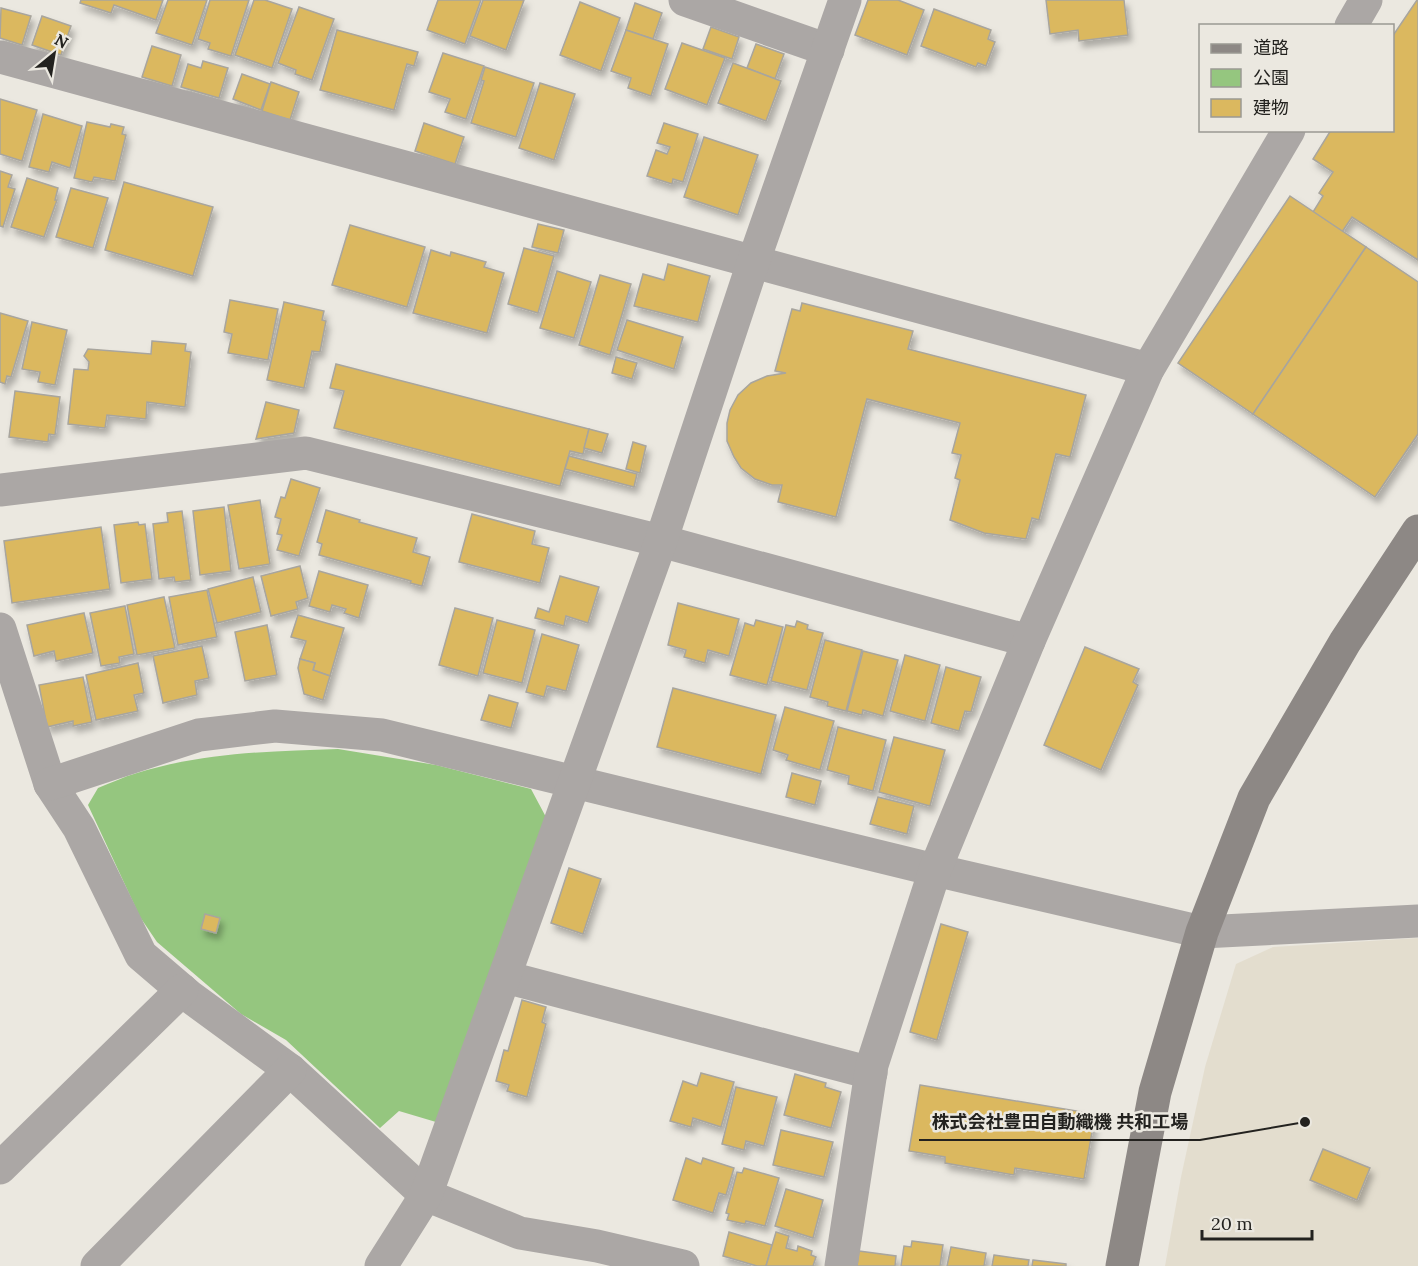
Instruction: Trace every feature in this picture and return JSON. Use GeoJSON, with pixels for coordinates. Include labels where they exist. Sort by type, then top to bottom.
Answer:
{"type":"FeatureCollection","features":[{"type":"Feature","properties":{"kind":"street"},"geometry":{"type":"LineString","coordinates":[[685,0],[828,50]]}},
{"type":"Feature","properties":{"kind":"street"},"geometry":{"type":"LineString","coordinates":[[381,1266],[426,1195],[661,541],[753,263],[845,0]]}},
{"type":"Feature","properties":{"kind":"street"},"geometry":{"type":"LineString","coordinates":[[1352,24],[1366,0]]}},
{"type":"Feature","properties":{"kind":"street"},"geometry":{"type":"LineString","coordinates":[[0,57],[1148,369]]}},
{"type":"Feature","properties":{"kind":"street"},"geometry":{"type":"LineString","coordinates":[[841,1266],[872,1065],[935,870],[1029,641],[1148,369],[1288,132]]}},
{"type":"Feature","properties":{"kind":"street"},"geometry":{"type":"LineString","coordinates":[[0,490],[306,453],[661,541],[1029,641]]}},
{"type":"Feature","properties":{"kind":"street"},"geometry":{"type":"LineString","coordinates":[[1122,1266],[1155,1092],[1202,932],[1254,798],[1345,642],[1418,531]]}},
{"type":"Feature","properties":{"kind":"street"},"geometry":{"type":"LineString","coordinates":[[0,629],[50,784],[79,828],[141,956],[182,990],[290,1070],[426,1195],[520,1233],[591,1256],[683,1266]]}},
{"type":"Feature","properties":{"kind":"street"},"geometry":{"type":"LineString","coordinates":[[50,784],[198,735],[275,726],[382,735],[935,870],[1202,932],[1418,921]]}},
{"type":"Feature","properties":{"kind":"street"},"geometry":{"type":"LineString","coordinates":[[505,977],[871,1073]]}},
{"type":"Feature","properties":{"kind":"street"},"geometry":{"type":"LineString","coordinates":[[0,1168],[182,990]]}},
{"type":"Feature","properties":{"kind":"street"},"geometry":{"type":"LineString","coordinates":[[97,1266],[290,1070]]}},
{"type":"Feature","properties":{"kind":"shaded area"},"geometry":{"type":"Polygon","coordinates":[[[1418,938],[1418,1266],[1165,1266],[1181,1177],[1205,1067],[1236,964],[1273,947],[1418,938]]]}},
{"type":"Feature","properties":{"kind":"green space"},"geometry":{"type":"Polygon","coordinates":[[[338,749],[436,765],[531,789],[547,819],[436,1122],[399,1111],[380,1128],[286,1040],[241,1014],[157,942],[140,917],[88,805],[98,788],[161,766],[236,754],[338,749]]]}},
{"type":"Feature","properties":{"kind":"building"},"geometry":{"type":"Polygon","coordinates":[[[81,0],[163,0],[156,20],[114,5],[111,13],[80,3],[81,0]]]}},
{"type":"Feature","properties":{"kind":"building"},"geometry":{"type":"Polygon","coordinates":[[[168,0],[207,0],[192,45],[156,33],[168,0]]]}},
{"type":"Feature","properties":{"kind":"building"},"geometry":{"type":"Polygon","coordinates":[[[210,0],[249,0],[231,56],[208,49],[210,43],[198,39],[210,0]]]}},
{"type":"Feature","properties":{"kind":"building"},"geometry":{"type":"Polygon","coordinates":[[[254,0],[265,0],[292,9],[272,68],[235,55],[254,0]]]}},
{"type":"Feature","properties":{"kind":"building"},"geometry":{"type":"Polygon","coordinates":[[[438,0],[481,0],[465,44],[427,30],[438,0]]]}},
{"type":"Feature","properties":{"kind":"building"},"geometry":{"type":"Polygon","coordinates":[[[483,0],[524,0],[506,50],[470,36],[483,0]]]}},
{"type":"Feature","properties":{"kind":"building"},"geometry":{"type":"Polygon","coordinates":[[[868,0],[898,0],[924,10],[907,55],[855,35],[868,0]]]}},
{"type":"Feature","properties":{"kind":"building"},"geometry":{"type":"Polygon","coordinates":[[[1046,0],[1124,0],[1128,35],[1079,41],[1078,30],[1050,34],[1046,0]]]}},
{"type":"Feature","properties":{"kind":"building"},"geometry":{"type":"Polygon","coordinates":[[[1418,0],[1418,260],[1352,217],[1342,232],[1313,212],[1323,196],[1319,193],[1333,172],[1313,159],[1330,132],[1394,132],[1394,34],[1418,0]]]}},
{"type":"Feature","properties":{"kind":"building"},"geometry":{"type":"Polygon","coordinates":[[[580,2],[620,18],[601,71],[560,55],[580,2]]]}},
{"type":"Feature","properties":{"kind":"building"},"geometry":{"type":"Polygon","coordinates":[[[635,3],[662,13],[653,39],[626,30],[635,3]]]}},
{"type":"Feature","properties":{"kind":"building"},"geometry":{"type":"Polygon","coordinates":[[[299,7],[334,19],[312,80],[295,74],[296,70],[278,63],[299,7]]]}},
{"type":"Feature","properties":{"kind":"building"},"geometry":{"type":"Polygon","coordinates":[[[1,8],[31,16],[22,45],[0,38],[1,8]]]}},
{"type":"Feature","properties":{"kind":"building"},"geometry":{"type":"Polygon","coordinates":[[[934,9],[991,30],[988,39],[995,42],[986,66],[978,63],[976,67],[921,46],[934,9]]]}},
{"type":"Feature","properties":{"kind":"building"},"geometry":{"type":"Polygon","coordinates":[[[42,16],[71,26],[61,55],[32,45],[42,16]]]}},
{"type":"Feature","properties":{"kind":"building"},"geometry":{"type":"Polygon","coordinates":[[[711,27],[739,37],[732,59],[703,49],[711,27]]]}},
{"type":"Feature","properties":{"kind":"building"},"geometry":{"type":"Polygon","coordinates":[[[337,30],[418,52],[414,66],[407,64],[394,110],[320,90],[337,30]]]}},
{"type":"Feature","properties":{"kind":"building"},"geometry":{"type":"Polygon","coordinates":[[[626,30],[668,44],[651,96],[628,88],[631,78],[611,71],[626,30]]]}},
{"type":"Feature","properties":{"kind":"building"},"geometry":{"type":"Polygon","coordinates":[[[682,43],[725,58],[707,105],[665,89],[682,43]]]}},
{"type":"Feature","properties":{"kind":"building"},"geometry":{"type":"Polygon","coordinates":[[[756,44],[784,54],[775,79],[747,68],[756,44]]]}},
{"type":"Feature","properties":{"kind":"building"},"geometry":{"type":"Polygon","coordinates":[[[152,46],[181,55],[172,86],[142,77],[152,46]]]}},
{"type":"Feature","properties":{"kind":"building"},"geometry":{"type":"Polygon","coordinates":[[[443,53],[484,66],[466,119],[445,112],[450,99],[429,92],[443,53]]]}},
{"type":"Feature","properties":{"kind":"building"},"geometry":{"type":"Polygon","coordinates":[[[203,61],[228,68],[219,98],[181,87],[188,64],[201,68],[203,61]]]}},
{"type":"Feature","properties":{"kind":"building"},"geometry":{"type":"Polygon","coordinates":[[[733,63],[781,81],[766,121],[718,103],[733,63]]]}},
{"type":"Feature","properties":{"kind":"building"},"geometry":{"type":"Polygon","coordinates":[[[485,67],[534,83],[516,137],[471,123],[484,81],[481,80],[485,67]]]}},
{"type":"Feature","properties":{"kind":"building"},"geometry":{"type":"Polygon","coordinates":[[[242,74],[270,84],[261,110],[233,99],[242,74]]]}},
{"type":"Feature","properties":{"kind":"building"},"geometry":{"type":"Polygon","coordinates":[[[271,82],[299,92],[290,120],[262,111],[271,82]]]}},
{"type":"Feature","properties":{"kind":"building"},"geometry":{"type":"Polygon","coordinates":[[[540,83],[575,94],[554,160],[519,148],[540,83]]]}},
{"type":"Feature","properties":{"kind":"building"},"geometry":{"type":"Polygon","coordinates":[[[0,99],[37,110],[22,161],[0,154],[0,99]]]}},
{"type":"Feature","properties":{"kind":"building"},"geometry":{"type":"Polygon","coordinates":[[[43,114],[82,126],[70,168],[52,162],[49,172],[29,167],[43,114]]]}},
{"type":"Feature","properties":{"kind":"building"},"geometry":{"type":"Polygon","coordinates":[[[87,122],[110,127],[111,124],[124,127],[122,134],[126,135],[115,181],[94,177],[92,182],[74,178],[87,122]]]}},
{"type":"Feature","properties":{"kind":"building"},"geometry":{"type":"Polygon","coordinates":[[[424,123],[464,137],[455,164],[415,151],[424,123]]]}},
{"type":"Feature","properties":{"kind":"building"},"geometry":{"type":"Polygon","coordinates":[[[664,123],[698,134],[683,182],[673,179],[672,184],[647,176],[656,150],[667,154],[670,147],[657,143],[664,123]]]}},
{"type":"Feature","properties":{"kind":"building"},"geometry":{"type":"Polygon","coordinates":[[[704,137],[758,155],[738,215],[684,197],[704,137]]]}},
{"type":"Feature","properties":{"kind":"building"},"geometry":{"type":"Polygon","coordinates":[[[0,171],[12,175],[8,187],[15,189],[3,227],[0,226],[0,171]]]}},
{"type":"Feature","properties":{"kind":"building"},"geometry":{"type":"Polygon","coordinates":[[[27,178],[58,188],[55,200],[57,200],[44,237],[11,227],[27,178]]]}},
{"type":"Feature","properties":{"kind":"building"},"geometry":{"type":"Polygon","coordinates":[[[124,182],[213,207],[193,276],[105,250],[124,182]]]}},
{"type":"Feature","properties":{"kind":"building"},"geometry":{"type":"Polygon","coordinates":[[[71,188],[108,198],[93,248],[56,237],[71,188]]]}},
{"type":"Feature","properties":{"kind":"building"},"geometry":{"type":"Polygon","coordinates":[[[1290,196],[1366,247],[1253,414],[1178,363],[1290,196]]]}},
{"type":"Feature","properties":{"kind":"building"},"geometry":{"type":"Polygon","coordinates":[[[538,224],[564,230],[558,253],[532,247],[538,224]]]}},
{"type":"Feature","properties":{"kind":"building"},"geometry":{"type":"Polygon","coordinates":[[[350,225],[425,247],[407,307],[332,285],[350,225]]]}},
{"type":"Feature","properties":{"kind":"building"},"geometry":{"type":"Polygon","coordinates":[[[1366,247],[1418,282],[1418,434],[1375,497],[1253,414],[1366,247]]]}},
{"type":"Feature","properties":{"kind":"building"},"geometry":{"type":"Polygon","coordinates":[[[524,248],[554,256],[538,313],[508,304],[524,248]]]}},
{"type":"Feature","properties":{"kind":"building"},"geometry":{"type":"Polygon","coordinates":[[[431,250],[450,256],[451,252],[486,262],[484,267],[504,273],[487,333],[413,313],[431,250]]]}},
{"type":"Feature","properties":{"kind":"building"},"geometry":{"type":"Polygon","coordinates":[[[668,264],[710,276],[698,322],[634,306],[643,274],[664,280],[668,264]]]}},
{"type":"Feature","properties":{"kind":"building"},"geometry":{"type":"Polygon","coordinates":[[[557,271],[591,282],[574,338],[540,328],[557,271]]]}},
{"type":"Feature","properties":{"kind":"building"},"geometry":{"type":"Polygon","coordinates":[[[600,275],[631,284],[610,355],[579,345],[600,275]]]}},
{"type":"Feature","properties":{"kind":"building"},"geometry":{"type":"Polygon","coordinates":[[[230,300],[278,309],[268,360],[228,353],[232,334],[224,332],[230,300]]]}},
{"type":"Feature","properties":{"kind":"building"},"geometry":{"type":"Polygon","coordinates":[[[284,302],[324,311],[322,320],[326,321],[320,352],[312,351],[304,388],[267,380],[284,302]]]}},
{"type":"Feature","properties":{"kind":"building"},"geometry":{"type":"Polygon","coordinates":[[[802,303],[913,331],[908,349],[1086,395],[1070,457],[1056,454],[1039,520],[1032,518],[1026,539],[984,533],[950,520],[960,480],[955,478],[961,455],[952,453],[960,423],[867,399],[836,517],[778,502],[782,485],[772,485],[755,479],[741,468],[727,441],[730,410],[738,395],[751,383],[767,376],[786,373],[775,371],[792,309],[800,311],[802,303]]]}},
{"type":"Feature","properties":{"kind":"building"},"geometry":{"type":"Polygon","coordinates":[[[0,313],[28,321],[11,377],[7,376],[5,384],[0,382],[0,313]]]}},
{"type":"Feature","properties":{"kind":"building"},"geometry":{"type":"Polygon","coordinates":[[[627,320],[683,337],[674,369],[617,350],[627,320]]]}},
{"type":"Feature","properties":{"kind":"building"},"geometry":{"type":"Polygon","coordinates":[[[32,322],[67,330],[55,385],[38,382],[40,372],[22,369],[32,322]]]}},
{"type":"Feature","properties":{"kind":"building"},"geometry":{"type":"Polygon","coordinates":[[[152,341],[186,344],[185,351],[191,352],[185,407],[147,402],[146,419],[107,415],[105,428],[68,424],[74,369],[88,370],[89,362],[84,356],[88,349],[151,354],[152,341]]]}},
{"type":"Feature","properties":{"kind":"building"},"geometry":{"type":"Polygon","coordinates":[[[616,357],[637,363],[632,379],[612,373],[616,357]]]}},
{"type":"Feature","properties":{"kind":"building"},"geometry":{"type":"Polygon","coordinates":[[[336,364],[589,429],[583,454],[570,451],[560,486],[334,428],[344,391],[330,388],[336,364]]]}},
{"type":"Feature","properties":{"kind":"building"},"geometry":{"type":"Polygon","coordinates":[[[15,391],[60,397],[55,435],[49,434],[48,442],[9,437],[15,391]]]}},
{"type":"Feature","properties":{"kind":"building"},"geometry":{"type":"Polygon","coordinates":[[[266,402],[299,410],[294,433],[256,439],[266,402]]]}},
{"type":"Feature","properties":{"kind":"building"},"geometry":{"type":"Polygon","coordinates":[[[589,429],[608,434],[602,453],[584,448],[589,429]]]}},
{"type":"Feature","properties":{"kind":"building"},"geometry":{"type":"Polygon","coordinates":[[[633,442],[646,446],[640,473],[626,469],[633,442]]]}},
{"type":"Feature","properties":{"kind":"building"},"geometry":{"type":"Polygon","coordinates":[[[569,456],[637,474],[634,487],[565,469],[569,456]]]}},
{"type":"Feature","properties":{"kind":"building"},"geometry":{"type":"Polygon","coordinates":[[[291,479],[320,488],[299,556],[277,550],[282,535],[277,534],[281,519],[275,517],[281,497],[285,498],[291,479]]]}},
{"type":"Feature","properties":{"kind":"building"},"geometry":{"type":"Polygon","coordinates":[[[260,500],[270,564],[239,569],[228,505],[260,500]]]}},
{"type":"Feature","properties":{"kind":"building"},"geometry":{"type":"Polygon","coordinates":[[[224,507],[231,571],[200,575],[193,511],[224,507]]]}},
{"type":"Feature","properties":{"kind":"building"},"geometry":{"type":"Polygon","coordinates":[[[326,510],[417,538],[413,552],[430,557],[422,586],[319,555],[322,544],[317,542],[326,510]]]}},
{"type":"Feature","properties":{"kind":"building"},"geometry":{"type":"Polygon","coordinates":[[[182,511],[191,580],[175,582],[174,577],[159,579],[153,524],[168,522],[167,513],[182,511]]]}},
{"type":"Feature","properties":{"kind":"building"},"geometry":{"type":"Polygon","coordinates":[[[472,514],[535,531],[532,544],[549,548],[540,583],[459,562],[472,514]]]}},
{"type":"Feature","properties":{"kind":"building"},"geometry":{"type":"Polygon","coordinates":[[[138,522],[139,525],[145,524],[152,579],[121,583],[114,525],[138,522]]]}},
{"type":"Feature","properties":{"kind":"building"},"geometry":{"type":"Polygon","coordinates":[[[101,527],[110,589],[12,603],[4,541],[101,527]]]}},
{"type":"Feature","properties":{"kind":"building"},"geometry":{"type":"Polygon","coordinates":[[[300,566],[308,598],[296,602],[298,609],[271,616],[261,576],[300,566]]]}},
{"type":"Feature","properties":{"kind":"building"},"geometry":{"type":"Polygon","coordinates":[[[319,571],[368,585],[359,618],[344,613],[346,609],[332,605],[330,612],[309,606],[319,571]]]}},
{"type":"Feature","properties":{"kind":"building"},"geometry":{"type":"Polygon","coordinates":[[[560,576],[599,587],[588,623],[566,616],[564,626],[535,618],[538,608],[549,612],[560,576]]]}},
{"type":"Feature","properties":{"kind":"building"},"geometry":{"type":"Polygon","coordinates":[[[253,577],[261,612],[217,623],[208,589],[253,577]]]}},
{"type":"Feature","properties":{"kind":"building"},"geometry":{"type":"Polygon","coordinates":[[[207,590],[217,637],[178,645],[169,597],[207,590]]]}},
{"type":"Feature","properties":{"kind":"building"},"geometry":{"type":"Polygon","coordinates":[[[164,597],[175,648],[137,655],[127,605],[164,597]]]}},
{"type":"Feature","properties":{"kind":"building"},"geometry":{"type":"Polygon","coordinates":[[[678,603],[739,619],[729,656],[708,650],[705,663],[684,657],[686,650],[668,645],[678,603]]]}},
{"type":"Feature","properties":{"kind":"building"},"geometry":{"type":"Polygon","coordinates":[[[125,606],[134,654],[119,657],[120,663],[101,666],[90,613],[125,606]]]}},
{"type":"Feature","properties":{"kind":"building"},"geometry":{"type":"Polygon","coordinates":[[[455,608],[493,618],[478,676],[439,665],[455,608]]]}},
{"type":"Feature","properties":{"kind":"building"},"geometry":{"type":"Polygon","coordinates":[[[84,613],[93,653],[56,661],[54,651],[34,656],[27,625],[84,613]]]}},
{"type":"Feature","properties":{"kind":"building"},"geometry":{"type":"Polygon","coordinates":[[[298,615],[344,628],[330,676],[313,670],[315,663],[300,659],[306,641],[291,637],[298,615]]]}},
{"type":"Feature","properties":{"kind":"building"},"geometry":{"type":"Polygon","coordinates":[[[497,620],[535,630],[522,683],[483,673],[497,620]]]}},
{"type":"Feature","properties":{"kind":"building"},"geometry":{"type":"Polygon","coordinates":[[[756,620],[783,627],[767,685],[730,675],[745,623],[754,626],[756,620]]]}},
{"type":"Feature","properties":{"kind":"building"},"geometry":{"type":"Polygon","coordinates":[[[797,621],[808,625],[807,629],[823,633],[807,690],[771,681],[786,625],[795,627],[797,621]]]}},
{"type":"Feature","properties":{"kind":"building"},"geometry":{"type":"Polygon","coordinates":[[[267,625],[277,675],[245,681],[235,632],[267,625]]]}},
{"type":"Feature","properties":{"kind":"building"},"geometry":{"type":"Polygon","coordinates":[[[542,634],[579,645],[566,691],[547,686],[544,697],[526,692],[542,634]]]}},
{"type":"Feature","properties":{"kind":"building"},"geometry":{"type":"Polygon","coordinates":[[[825,640],[862,650],[846,711],[827,706],[828,702],[810,697],[825,640]]]}},
{"type":"Feature","properties":{"kind":"building"},"geometry":{"type":"Polygon","coordinates":[[[202,646],[209,678],[195,681],[197,695],[163,703],[153,656],[202,646]]]}},
{"type":"Feature","properties":{"kind":"building"},"geometry":{"type":"Polygon","coordinates":[[[1085,647],[1139,669],[1133,682],[1138,685],[1101,770],[1044,745],[1085,647]]]}},
{"type":"Feature","properties":{"kind":"building"},"geometry":{"type":"Polygon","coordinates":[[[863,651],[898,660],[883,716],[863,710],[862,715],[847,711],[863,651]]]}},
{"type":"Feature","properties":{"kind":"building"},"geometry":{"type":"Polygon","coordinates":[[[905,655],[940,665],[925,721],[890,711],[905,655]]]}},
{"type":"Feature","properties":{"kind":"building"},"geometry":{"type":"Polygon","coordinates":[[[300,659],[315,663],[313,670],[330,676],[323,700],[304,694],[298,668],[300,659]]]}},
{"type":"Feature","properties":{"kind":"building"},"geometry":{"type":"Polygon","coordinates":[[[138,663],[144,693],[134,695],[138,711],[96,720],[86,675],[138,663]]]}},
{"type":"Feature","properties":{"kind":"building"},"geometry":{"type":"Polygon","coordinates":[[[946,667],[981,677],[971,712],[965,711],[959,731],[931,723],[946,667]]]}},
{"type":"Feature","properties":{"kind":"building"},"geometry":{"type":"Polygon","coordinates":[[[83,677],[92,722],[73,726],[73,721],[47,727],[39,685],[83,677]]]}},
{"type":"Feature","properties":{"kind":"building"},"geometry":{"type":"Polygon","coordinates":[[[673,688],[776,715],[761,774],[657,747],[673,688]]]}},
{"type":"Feature","properties":{"kind":"building"},"geometry":{"type":"Polygon","coordinates":[[[489,695],[518,703],[511,728],[481,720],[489,695]]]}},
{"type":"Feature","properties":{"kind":"building"},"geometry":{"type":"Polygon","coordinates":[[[785,707],[834,721],[820,770],[786,760],[788,755],[773,750],[785,707]]]}},
{"type":"Feature","properties":{"kind":"building"},"geometry":{"type":"Polygon","coordinates":[[[838,727],[886,740],[873,791],[848,784],[849,776],[827,770],[838,727]]]}},
{"type":"Feature","properties":{"kind":"building"},"geometry":{"type":"Polygon","coordinates":[[[894,737],[945,750],[930,806],[879,792],[894,737]]]}},
{"type":"Feature","properties":{"kind":"building"},"geometry":{"type":"Polygon","coordinates":[[[792,773],[821,781],[815,805],[786,797],[792,773]]]}},
{"type":"Feature","properties":{"kind":"building"},"geometry":{"type":"Polygon","coordinates":[[[878,797],[914,806],[907,834],[870,824],[878,797]]]}},
{"type":"Feature","properties":{"kind":"building"},"geometry":{"type":"Polygon","coordinates":[[[569,868],[601,879],[583,934],[551,923],[569,868]]]}},
{"type":"Feature","properties":{"kind":"building"},"geometry":{"type":"Polygon","coordinates":[[[205,914],[220,918],[216,933],[201,929],[205,914]]]}},
{"type":"Feature","properties":{"kind":"building"},"geometry":{"type":"Polygon","coordinates":[[[941,924],[968,932],[937,1040],[910,1032],[941,924]]]}},
{"type":"Feature","properties":{"kind":"building"},"geometry":{"type":"Polygon","coordinates":[[[522,1000],[546,1007],[542,1022],[546,1024],[527,1097],[507,1091],[509,1085],[496,1081],[504,1050],[508,1051],[522,1000]]]}},
{"type":"Feature","properties":{"kind":"building"},"geometry":{"type":"Polygon","coordinates":[[[701,1073],[734,1082],[721,1127],[693,1118],[691,1127],[670,1121],[683,1081],[697,1086],[701,1073]]]}},
{"type":"Feature","properties":{"kind":"building"},"geometry":{"type":"Polygon","coordinates":[[[795,1074],[826,1083],[825,1087],[841,1092],[831,1128],[784,1115],[795,1074]]]}},
{"type":"Feature","properties":{"kind":"building"},"geometry":{"type":"Polygon","coordinates":[[[920,1085],[1095,1114],[1084,1179],[1015,1168],[1014,1175],[945,1163],[945,1157],[909,1151],[920,1085]]]}},
{"type":"Feature","properties":{"kind":"building"},"geometry":{"type":"Polygon","coordinates":[[[736,1087],[777,1097],[764,1146],[746,1141],[744,1150],[722,1144],[736,1087]]]}},
{"type":"Feature","properties":{"kind":"building"},"geometry":{"type":"Polygon","coordinates":[[[781,1130],[833,1142],[824,1177],[773,1165],[781,1130]]]}},
{"type":"Feature","properties":{"kind":"building"},"geometry":{"type":"Polygon","coordinates":[[[1323,1149],[1370,1168],[1357,1200],[1310,1180],[1323,1149]]]}},
{"type":"Feature","properties":{"kind":"building"},"geometry":{"type":"Polygon","coordinates":[[[686,1158],[701,1164],[703,1158],[734,1168],[726,1195],[719,1193],[713,1213],[673,1200],[686,1158]]]}},
{"type":"Feature","properties":{"kind":"building"},"geometry":{"type":"Polygon","coordinates":[[[744,1168],[779,1178],[765,1226],[746,1221],[745,1224],[727,1220],[729,1214],[726,1213],[737,1172],[742,1173],[744,1168]]]}},
{"type":"Feature","properties":{"kind":"building"},"geometry":{"type":"Polygon","coordinates":[[[786,1189],[823,1200],[813,1238],[775,1226],[786,1189]]]}},
{"type":"Feature","properties":{"kind":"building"},"geometry":{"type":"Polygon","coordinates":[[[729,1232],[772,1245],[766,1266],[757,1266],[723,1256],[729,1232]]]}},
{"type":"Feature","properties":{"kind":"building"},"geometry":{"type":"Polygon","coordinates":[[[776,1232],[789,1236],[786,1248],[797,1251],[798,1246],[812,1251],[811,1255],[816,1257],[813,1266],[766,1266],[776,1232]]]}},
{"type":"Feature","properties":{"kind":"building"},"geometry":{"type":"Polygon","coordinates":[[[912,1241],[943,1245],[940,1266],[901,1266],[904,1246],[911,1247],[912,1241]]]}},
{"type":"Feature","properties":{"kind":"building"},"geometry":{"type":"Polygon","coordinates":[[[951,1247],[986,1253],[984,1266],[947,1266],[951,1247]]]}},
{"type":"Feature","properties":{"kind":"building"},"geometry":{"type":"Polygon","coordinates":[[[859,1251],[896,1256],[895,1266],[857,1266],[859,1251]]]}},
{"type":"Feature","properties":{"kind":"building"},"geometry":{"type":"Polygon","coordinates":[[[994,1255],[1029,1260],[1028,1266],[992,1266],[994,1255]]]}},
{"type":"Feature","properties":{"kind":"building"},"geometry":{"type":"Polygon","coordinates":[[[1033,1260],[1066,1264],[1066,1266],[1032,1266],[1033,1260]]]}},
{"type":"Feature","properties":{"kind":"place","name":"株式会社豊田自動織機 共和工場"},"geometry":{"type":"Point","coordinates":[1305,1122]}}]}
